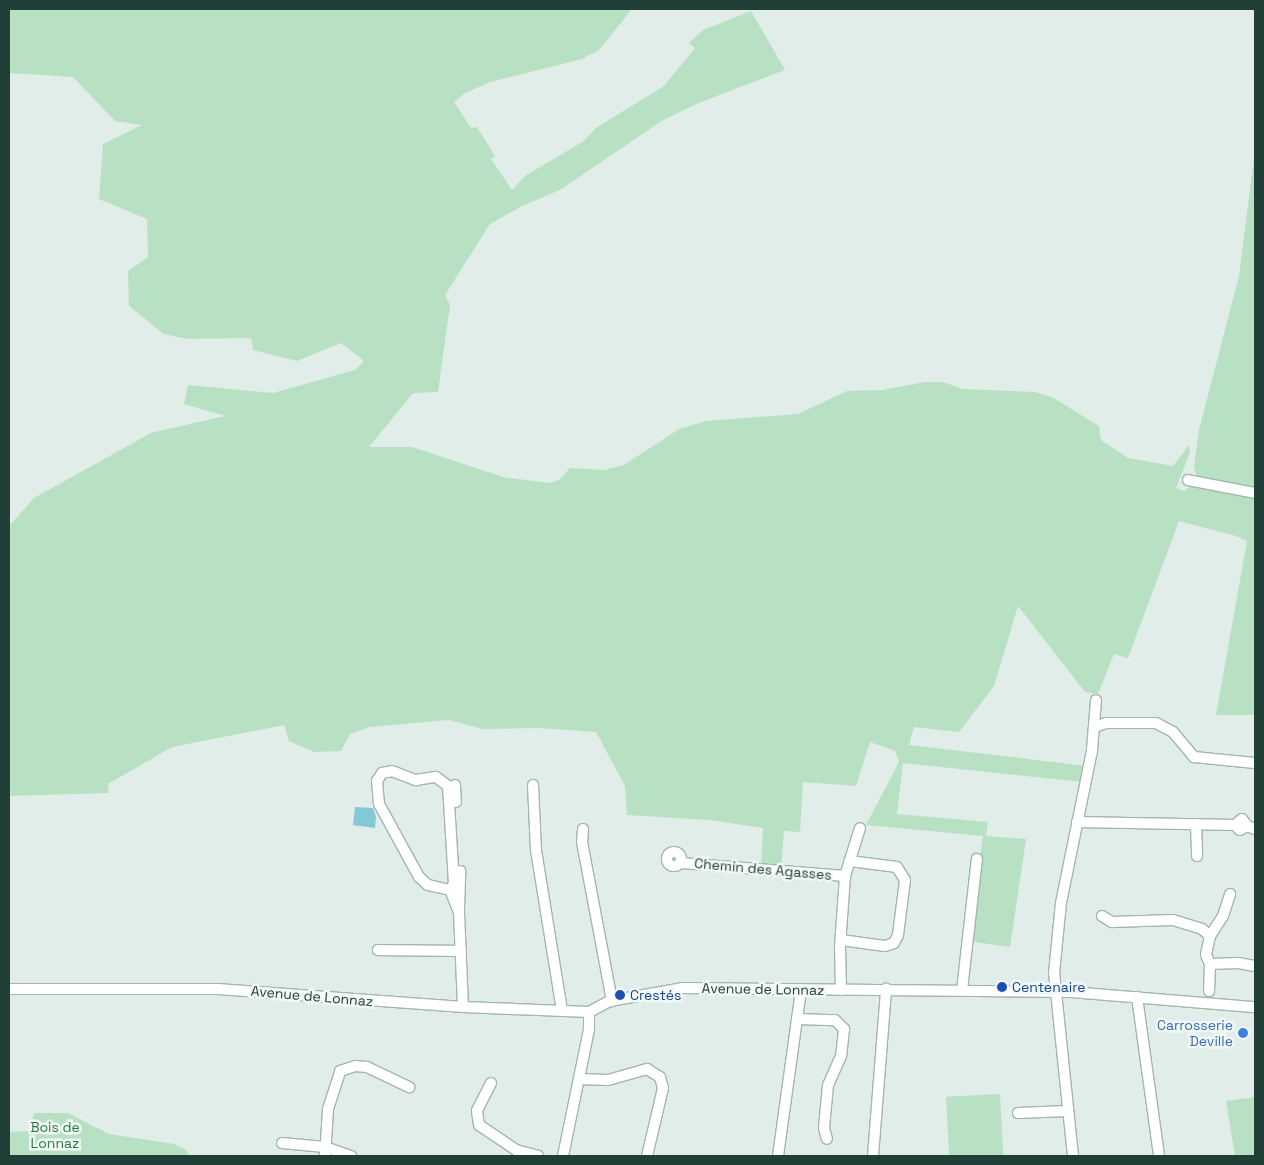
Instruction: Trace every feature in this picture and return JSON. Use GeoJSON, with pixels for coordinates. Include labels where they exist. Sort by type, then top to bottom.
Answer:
{"type":"FeatureCollection","features":[{"type":"Feature","properties":{"kind":"street"},"geometry":{"type":"LineString","coordinates":[[1188,480],[1255,493]]}},
{"type":"Feature","properties":{"kind":"street"},"geometry":{"type":"LineString","coordinates":[[1073,1156],[1055,992],[1060,910],[1094,727],[1096,700]]}},
{"type":"Feature","properties":{"kind":"street"},"geometry":{"type":"LineString","coordinates":[[1094,727],[1106,723],[1161,724],[1174,732],[1194,757],[1255,763]]}},
{"type":"Feature","properties":{"kind":"street"},"geometry":{"type":"LineString","coordinates":[[392,771],[416,780],[436,777],[446,783],[454,883],[450,890],[432,887],[419,877],[379,804],[377,781],[382,773],[392,771]]}},
{"type":"Feature","properties":{"kind":"street"},"geometry":{"type":"LineString","coordinates":[[455,785],[461,896],[459,912],[463,1007]]}},
{"type":"Feature","properties":{"kind":"street"},"geometry":{"type":"LineString","coordinates":[[533,785],[536,850],[562,1010]]}},
{"type":"Feature","properties":{"kind":"street"},"geometry":{"type":"LineString","coordinates":[[1077,822],[1235,825],[1240,830],[1251,828]]}},
{"type":"Feature","properties":{"kind":"street"},"geometry":{"type":"LineString","coordinates":[[1196,824],[1197,856]]}},
{"type":"Feature","properties":{"kind":"street","name":"Chemin des Agasses"},"geometry":{"type":"LineString","coordinates":[[841,990],[840,940],[845,876],[860,828]]}},
{"type":"Feature","properties":{"kind":"street"},"geometry":{"type":"LineString","coordinates":[[583,830],[582,842],[612,1001]]}},
{"type":"Feature","properties":{"kind":"street"},"geometry":{"type":"LineString","coordinates":[[962,990],[977,858]]}},
{"type":"Feature","properties":{"kind":"street","name":"Chemin des Agasses"},"geometry":{"type":"LineString","coordinates":[[840,940],[884,946],[894,944],[898,935],[905,880],[897,867],[849,861]]}},
{"type":"Feature","properties":{"kind":"street","name":"Chemin des Agasses"},"geometry":{"type":"LineString","coordinates":[[681,862],[845,876]]}},
{"type":"Feature","properties":{"kind":"street"},"geometry":{"type":"LineString","coordinates":[[450,890],[459,912]]}},
{"type":"Feature","properties":{"kind":"street"},"geometry":{"type":"LineString","coordinates":[[1214,1004],[1214,996],[1209,991],[1210,964],[1206,956],[1210,936],[1223,916],[1230,894]]}},
{"type":"Feature","properties":{"kind":"street"},"geometry":{"type":"LineString","coordinates":[[1102,916],[1112,922],[1173,920],[1202,929],[1210,936]]}},
{"type":"Feature","properties":{"kind":"street"},"geometry":{"type":"LineString","coordinates":[[378,950],[460,951]]}},
{"type":"Feature","properties":{"kind":"street"},"geometry":{"type":"LineString","coordinates":[[1210,964],[1238,962],[1255,966]]}},
{"type":"Feature","properties":{"kind":"street","name":"Avenue de Lonnaz"},"geometry":{"type":"LineString","coordinates":[[9,989],[218,989],[463,1007],[589,1012],[612,1001],[678,988],[1055,992],[1255,1007]]}},
{"type":"Feature","properties":{"kind":"street"},"geometry":{"type":"LineString","coordinates":[[873,1156],[886,989]]}},
{"type":"Feature","properties":{"kind":"street"},"geometry":{"type":"LineString","coordinates":[[778,1156],[801,990]]}},
{"type":"Feature","properties":{"kind":"street"},"geometry":{"type":"LineString","coordinates":[[1201,1003],[1203,994],[1209,991]]}},
{"type":"Feature","properties":{"kind":"street"},"geometry":{"type":"LineString","coordinates":[[1137,997],[1158,1156]]}},
{"type":"Feature","properties":{"kind":"street"},"geometry":{"type":"LineString","coordinates":[[563,1156],[579,1079],[589,1012]]}},
{"type":"Feature","properties":{"kind":"street"},"geometry":{"type":"LineString","coordinates":[[797,1020],[835,1020],[844,1029],[841,1056],[828,1087],[824,1128],[827,1139]]}},
{"type":"Feature","properties":{"kind":"street"},"geometry":{"type":"LineString","coordinates":[[325,1152],[328,1109],[340,1071],[355,1066],[366,1067],[409,1087]]}},
{"type":"Feature","properties":{"kind":"street"},"geometry":{"type":"LineString","coordinates":[[579,1079],[608,1080],[647,1069],[660,1077],[663,1088],[647,1156]]}},
{"type":"Feature","properties":{"kind":"street"},"geometry":{"type":"LineString","coordinates":[[491,1083],[477,1111],[479,1125],[516,1150],[538,1156]]}},
{"type":"Feature","properties":{"kind":"street"},"geometry":{"type":"LineString","coordinates":[[1018,1113],[1068,1111]]}},
{"type":"Feature","properties":{"kind":"street"},"geometry":{"type":"LineString","coordinates":[[282,1143],[351,1156]]}},
{"type":"Feature","properties":{"kind":"green space"},"geometry":{"type":"Polygon","coordinates":[[[9,9],[632,9],[599,50],[582,59],[490,82],[465,93],[454,102],[471,128],[477,127],[495,156],[491,159],[512,190],[525,176],[584,141],[596,128],[664,86],[695,48],[689,43],[703,30],[751,11],[785,70],[701,102],[663,120],[560,190],[522,206],[490,224],[445,295],[450,305],[438,392],[413,393],[369,447],[412,447],[503,477],[550,483],[559,480],[570,468],[604,470],[624,465],[679,429],[706,421],[798,414],[847,391],[883,390],[925,382],[943,382],[963,389],[1035,392],[1052,397],[1099,426],[1101,440],[1128,458],[1173,466],[1189,445],[1190,452],[1176,488],[1184,491],[1193,484],[1255,498],[1255,715],[1216,715],[1247,541],[1236,536],[1179,521],[1128,658],[1114,654],[1098,694],[1085,692],[1018,606],[994,686],[959,732],[914,727],[909,745],[1087,766],[1083,782],[903,763],[897,814],[988,822],[986,836],[1026,839],[1010,947],[968,941],[983,836],[866,825],[899,762],[895,751],[870,742],[856,786],[803,782],[800,832],[784,831],[781,869],[761,868],[763,828],[710,820],[627,815],[625,786],[596,732],[538,728],[483,729],[449,720],[369,727],[350,734],[341,751],[314,752],[289,741],[284,725],[172,747],[108,784],[109,793],[9,796],[9,526],[34,498],[151,433],[225,416],[184,404],[188,385],[273,393],[355,370],[364,361],[341,343],[297,361],[253,350],[251,338],[188,339],[164,334],[129,306],[128,271],[148,257],[147,219],[99,199],[103,144],[142,125],[115,121],[73,77],[9,73],[9,9]]]}},
{"type":"Feature","properties":{"kind":"green space"},"geometry":{"type":"Polygon","coordinates":[[[1255,150],[1255,489],[1197,477],[1194,467],[1199,430],[1239,276],[1255,150]]]}},
{"type":"Feature","properties":{"kind":"green space"},"geometry":{"type":"Polygon","coordinates":[[[1000,1094],[1003,1156],[949,1156],[946,1097],[1000,1094]]]}},
{"type":"Feature","properties":{"kind":"green space"},"geometry":{"type":"Polygon","coordinates":[[[1255,1097],[1255,1156],[1235,1156],[1226,1101],[1255,1097]]]}},
{"type":"Feature","properties":{"kind":"green space","name":"Bois de Lonnaz"},"geometry":{"type":"Polygon","coordinates":[[[34,1113],[68,1113],[109,1134],[174,1144],[186,1150],[189,1156],[9,1156],[9,1132],[30,1131],[34,1113]]]}},
{"type":"Feature","properties":{"kind":"water"},"geometry":{"type":"Polygon","coordinates":[[[355,807],[373,808],[376,817],[375,828],[353,825],[355,807]]]}},
{"type":"Feature","properties":{"kind":"place","name":"Centenaire"},"geometry":{"type":"Point","coordinates":[1002,987]}},
{"type":"Feature","properties":{"kind":"place","name":"Crestés"},"geometry":{"type":"Point","coordinates":[620,995]}},
{"type":"Feature","properties":{"kind":"place","name":"Carrosserie Deville"},"geometry":{"type":"Point","coordinates":[1243,1033]}}]}
